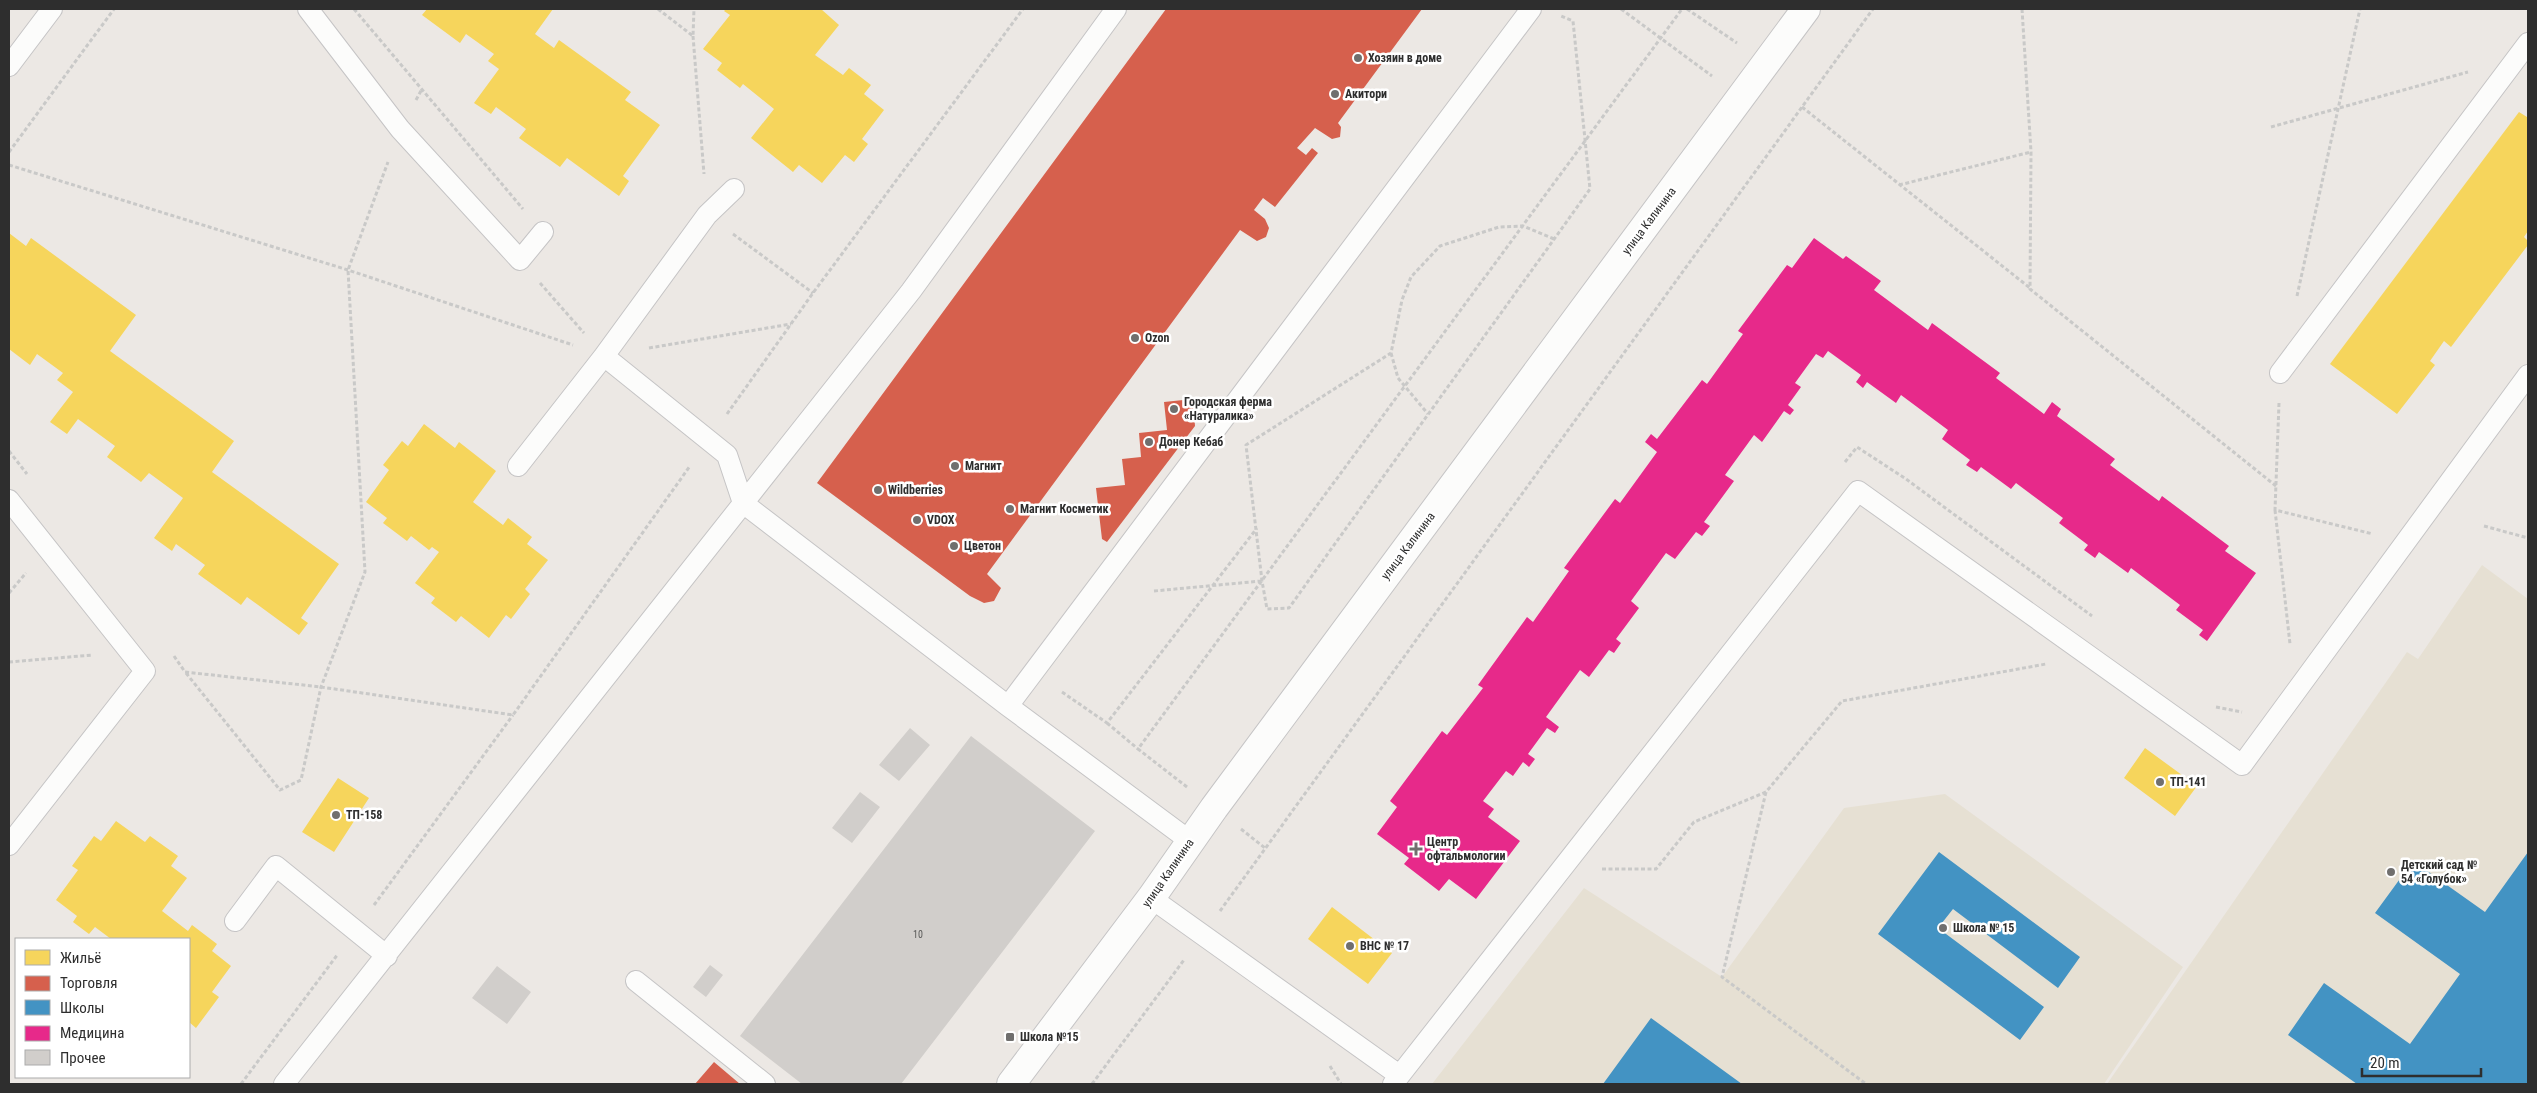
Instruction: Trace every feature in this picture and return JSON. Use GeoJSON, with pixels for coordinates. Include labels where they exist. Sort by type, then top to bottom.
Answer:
{"type":"FeatureCollection","features":[{"type":"Feature","properties":{"kind":"street","name":"улица Калинина"},"geometry":{"type":"LineString","coordinates":[[1011,1084],[1151,898],[1214,808],[1806,9]]}},
{"type":"Feature","properties":{"kind":"lane"},"geometry":{"type":"LineString","coordinates":[[9,66],[52,9]]}},
{"type":"Feature","properties":{"kind":"lane"},"geometry":{"type":"LineString","coordinates":[[308,9],[400,129],[520,260],[543,232]]}},
{"type":"Feature","properties":{"kind":"lane"},"geometry":{"type":"LineString","coordinates":[[284,1084],[911,291],[1116,9]]}},
{"type":"Feature","properties":{"kind":"lane"},"geometry":{"type":"LineString","coordinates":[[1008,706],[1531,9]]}},
{"type":"Feature","properties":{"kind":"lane"},"geometry":{"type":"LineString","coordinates":[[2280,373],[2523,50]]}},
{"type":"Feature","properties":{"kind":"lane"},"geometry":{"type":"LineString","coordinates":[[518,466],[604,356],[706,215],[734,189]]}},
{"type":"Feature","properties":{"kind":"lane"},"geometry":{"type":"LineString","coordinates":[[604,356],[727,455],[742,503],[1008,706],[1190,841]]}},
{"type":"Feature","properties":{"kind":"lane"},"geometry":{"type":"LineString","coordinates":[[1151,898],[1396,1080],[1858,491],[2242,765],[2528,376]]}},
{"type":"Feature","properties":{"kind":"lane"},"geometry":{"type":"LineString","coordinates":[[9,500],[145,671],[9,845]]}},
{"type":"Feature","properties":{"kind":"lane"},"geometry":{"type":"LineString","coordinates":[[235,921],[276,866],[386,956]]}},
{"type":"Feature","properties":{"kind":"lane"},"geometry":{"type":"LineString","coordinates":[[636,981],[766,1084]]}},
{"type":"Feature","properties":{"kind":"path"},"geometry":{"type":"LineString","coordinates":[[9,152],[114,9]]}},
{"type":"Feature","properties":{"kind":"path"},"geometry":{"type":"LineString","coordinates":[[354,9],[543,232]]}},
{"type":"Feature","properties":{"kind":"path"},"geometry":{"type":"LineString","coordinates":[[658,9],[694,36]]}},
{"type":"Feature","properties":{"kind":"path"},"geometry":{"type":"LineString","coordinates":[[694,9],[694,36],[706,215],[812,293]]}},
{"type":"Feature","properties":{"kind":"path"},"geometry":{"type":"LineString","coordinates":[[1621,9],[1714,78]]}},
{"type":"Feature","properties":{"kind":"path"},"geometry":{"type":"LineString","coordinates":[[1138,749],[1682,9]]}},
{"type":"Feature","properties":{"kind":"path"},"geometry":{"type":"LineString","coordinates":[[1687,9],[1738,44]]}},
{"type":"Feature","properties":{"kind":"path"},"geometry":{"type":"LineString","coordinates":[[1092,1084],[1222,909],[1873,9]]}},
{"type":"Feature","properties":{"kind":"path"},"geometry":{"type":"LineString","coordinates":[[2022,9],[2031,152],[2030,289]]}},
{"type":"Feature","properties":{"kind":"path"},"geometry":{"type":"LineString","coordinates":[[2297,298],[2360,9]]}},
{"type":"Feature","properties":{"kind":"path"},"geometry":{"type":"LineString","coordinates":[[1391,353],[1246,445],[1267,609],[1289,608],[1590,189],[1573,21],[1558,15]]}},
{"type":"Feature","properties":{"kind":"path"},"geometry":{"type":"LineString","coordinates":[[2272,127],[2523,50]]}},
{"type":"Feature","properties":{"kind":"path"},"geometry":{"type":"LineString","coordinates":[[185,672],[280,790],[301,780],[321,687],[365,572],[348,270],[400,129],[422,89]]}},
{"type":"Feature","properties":{"kind":"path"},"geometry":{"type":"LineString","coordinates":[[1802,107],[2276,486]]}},
{"type":"Feature","properties":{"kind":"path"},"geometry":{"type":"LineString","coordinates":[[1900,185],[2031,152]]}},
{"type":"Feature","properties":{"kind":"path"},"geometry":{"type":"LineString","coordinates":[[9,165],[348,270],[604,356],[791,324]]}},
{"type":"Feature","properties":{"kind":"path"},"geometry":{"type":"LineString","coordinates":[[1428,414],[1398,378],[1391,353],[1402,300],[1411,277],[1440,246],[1499,227],[1523,226],[1554,239]]}},
{"type":"Feature","properties":{"kind":"path"},"geometry":{"type":"LineString","coordinates":[[520,260],[604,356]]}},
{"type":"Feature","properties":{"kind":"path"},"geometry":{"type":"LineString","coordinates":[[2280,373],[2275,510],[2290,626],[2291,652]]}},
{"type":"Feature","properties":{"kind":"path"},"geometry":{"type":"LineString","coordinates":[[1845,463],[1857,447],[1906,479],[2095,619]]}},
{"type":"Feature","properties":{"kind":"path"},"geometry":{"type":"LineString","coordinates":[[2275,510],[2377,535]]}},
{"type":"Feature","properties":{"kind":"path"},"geometry":{"type":"LineString","coordinates":[[2484,526],[2528,538]]}},
{"type":"Feature","properties":{"kind":"path"},"geometry":{"type":"LineString","coordinates":[[1106,723],[1257,527]]}},
{"type":"Feature","properties":{"kind":"path"},"geometry":{"type":"LineString","coordinates":[[1154,590],[1262,581]]}},
{"type":"Feature","properties":{"kind":"path"},"geometry":{"type":"LineString","coordinates":[[1866,1084],[1722,977],[1766,792],[1842,701],[2069,660],[2078,648]]}},
{"type":"Feature","properties":{"kind":"path"},"geometry":{"type":"LineString","coordinates":[[9,662],[130,652]]}},
{"type":"Feature","properties":{"kind":"path"},"geometry":{"type":"LineString","coordinates":[[1062,692],[1106,723],[1265,848]]}},
{"type":"Feature","properties":{"kind":"path"},"geometry":{"type":"LineString","coordinates":[[2213,706],[2242,712],[2250,706]]}},
{"type":"Feature","properties":{"kind":"path"},"geometry":{"type":"LineString","coordinates":[[241,1084],[513,715]]}},
{"type":"Feature","properties":{"kind":"path"},"geometry":{"type":"LineString","coordinates":[[1561,869],[1656,870],[1694,822],[1766,792]]}},
{"type":"Feature","properties":{"kind":"path"},"geometry":{"type":"LineString","coordinates":[[1222,909],[1229,914]]}},
{"type":"Feature","properties":{"kind":"shaded area","name":"Детский сад № 54 «Голубок»"},"geometry":{"type":"Polygon","coordinates":[[[2482,565],[2528,599],[2528,1084],[2107,1084],[2407,652],[2418,659],[2482,565]]]}},
{"type":"Feature","properties":{"kind":"shaded area","name":"Школа № 15"},"geometry":{"type":"Polygon","coordinates":[[[1945,794],[2183,967],[2104,1084],[1432,1084],[1584,888],[1722,977],[1844,808],[1945,794]]]}},
{"type":"Feature","properties":{"kind":"building: Жильё"},"geometry":{"type":"Polygon","coordinates":[[[427,9],[553,9],[535,34],[554,48],[559,40],[631,92],[625,100],[660,125],[623,176],[629,181],[619,196],[567,158],[560,167],[519,138],[526,129],[496,107],[491,114],[474,103],[499,69],[488,61],[494,54],[466,34],[460,43],[422,15],[427,9]]]}},
{"type":"Feature","properties":{"kind":"building: Жильё"},"geometry":{"type":"Polygon","coordinates":[[[726,9],[821,9],[839,25],[815,55],[843,75],[849,68],[871,85],[864,94],[884,110],[862,139],[868,144],[854,162],[845,155],[822,183],[799,165],[793,172],[751,138],[774,109],[743,84],[740,88],[717,70],[722,63],[703,49],[730,15],[724,11],[726,9]]]}},
{"type":"Feature","properties":{"kind":"building: Жильё"},"geometry":{"type":"Polygon","coordinates":[[[2519,112],[2528,116],[2528,231],[2524,237],[2528,241],[2528,245],[2451,347],[2444,341],[2430,361],[2435,365],[2397,414],[2330,364],[2519,112]]]}},
{"type":"Feature","properties":{"kind":"building: Жильё"},"geometry":{"type":"Polygon","coordinates":[[[9,233],[26,246],[31,238],[136,315],[110,351],[234,441],[212,472],[339,564],[301,618],[308,623],[299,635],[247,597],[241,605],[198,574],[205,565],[176,544],[172,551],[154,538],[183,498],[149,473],[141,482],[107,457],[115,446],[78,419],[67,434],[50,422],[73,392],[57,380],[63,373],[37,354],[30,365],[9,349],[9,233]]]}},
{"type":"Feature","properties":{"kind":"building: Жильё"},"geometry":{"type":"Polygon","coordinates":[[[424,424],[455,448],[459,442],[496,471],[473,502],[503,525],[508,518],[532,537],[527,544],[548,560],[525,589],[530,594],[511,619],[506,615],[489,638],[461,616],[456,622],[431,603],[435,598],[415,583],[439,552],[432,547],[429,550],[411,536],[407,541],[383,523],[387,518],[366,502],[389,470],[383,465],[402,441],[408,446],[424,424]]]}},
{"type":"Feature","properties":{"kind":"building: Жильё","name":"ТП-141"},"geometry":{"type":"Polygon","coordinates":[[[2145,748],[2197,786],[2175,816],[2124,778],[2145,748]]]}},
{"type":"Feature","properties":{"kind":"building: Жильё","name":"ТП-158"},"geometry":{"type":"Polygon","coordinates":[[[338,778],[369,798],[334,852],[302,832],[338,778]]]}},
{"type":"Feature","properties":{"kind":"building: Жильё"},"geometry":{"type":"Polygon","coordinates":[[[116,821],[145,842],[150,836],[178,856],[171,866],[187,878],[162,911],[188,931],[192,925],[217,944],[212,951],[231,966],[212,992],[219,997],[196,1028],[190,1023],[190,938],[110,938],[95,927],[89,934],[73,922],[77,916],[56,900],[78,870],[72,866],[94,836],[101,841],[116,821]]]}},
{"type":"Feature","properties":{"kind":"building: Жильё","name":"ВНС № 17"},"geometry":{"type":"Polygon","coordinates":[[[1332,907],[1392,953],[1368,984],[1308,939],[1332,907]]]}},
{"type":"Feature","properties":{"kind":"building: Торговля"},"geometry":{"type":"Polygon","coordinates":[[[1166,9],[1422,9],[1338,123],[1341,127],[1340,137],[1332,139],[1315,128],[1297,148],[1306,155],[1312,148],[1318,153],[1275,207],[1263,198],[1254,210],[1265,219],[1269,228],[1266,237],[1257,241],[1240,230],[987,574],[1001,588],[994,601],[984,603],[970,596],[817,483],[1166,9]]]}},
{"type":"Feature","properties":{"kind":"building: Торговля"},"geometry":{"type":"Polygon","coordinates":[[[1193,399],[1195,426],[1107,542],[1102,539],[1096,488],[1125,485],[1122,459],[1141,457],[1139,433],[1167,430],[1164,402],[1193,399]]]}},
{"type":"Feature","properties":{"kind":"building: Торговля"},"geometry":{"type":"Polygon","coordinates":[[[714,1062],[740,1084],[695,1084],[714,1062]]]}},
{"type":"Feature","properties":{"kind":"building: Школы"},"geometry":{"type":"Polygon","coordinates":[[[1939,852],[2080,957],[2058,988],[1953,909],[1938,928],[2044,1007],[2020,1040],[1878,934],[1939,852]]]}},
{"type":"Feature","properties":{"kind":"building: Школы"},"geometry":{"type":"Polygon","coordinates":[[[2528,852],[2528,1084],[2357,1084],[2288,1035],[2324,983],[2410,1044],[2460,974],[2375,913],[2413,861],[2485,912],[2528,852]]]}},
{"type":"Feature","properties":{"kind":"building: Школы"},"geometry":{"type":"Polygon","coordinates":[[[1651,1018],[1742,1084],[1603,1084],[1651,1018]]]}},
{"type":"Feature","properties":{"kind":"building: Медицина"},"geometry":{"type":"Polygon","coordinates":[[[1814,238],[1843,259],[1846,256],[1881,281],[1874,290],[1928,330],[1932,323],[2000,373],[1996,378],[2044,414],[2052,402],[2061,409],[2057,416],[2115,459],[2110,465],[2159,501],[2162,496],[2229,546],[2225,551],[2256,573],[2207,641],[2199,635],[2203,630],[2176,610],[2180,605],[2131,568],[2128,573],[2099,552],[2095,558],[2084,550],[2088,545],[2059,523],[2063,518],[2016,483],[2011,489],[1981,467],[1977,472],[1966,465],[1970,460],[1942,439],[1948,430],[1901,395],[1896,403],[1867,382],[1863,388],[1856,382],[1861,375],[1828,351],[1823,358],[1816,354],[1795,383],[1801,387],[1788,405],[1794,410],[1790,415],[1784,411],[1762,442],[1754,435],[1725,475],[1734,481],[1704,522],[1710,526],[1702,536],[1696,532],[1675,559],[1666,553],[1631,601],[1639,608],[1616,639],[1621,643],[1614,653],[1609,650],[1589,677],[1580,670],[1546,717],[1559,727],[1555,733],[1547,728],[1528,754],[1535,759],[1529,767],[1523,762],[1513,776],[1506,771],[1483,801],[1494,809],[1488,817],[1520,841],[1476,899],[1449,879],[1439,891],[1404,864],[1409,858],[1377,834],[1397,807],[1390,801],[1442,731],[1447,735],[1483,688],[1478,685],[1527,617],[1533,622],[1569,571],[1564,568],[1615,499],[1620,503],[1657,452],[1645,442],[1651,434],[1657,439],[1702,380],[1707,384],[1743,334],[1738,331],[1787,265],[1792,268],[1814,238]]]}},
{"type":"Feature","properties":{"kind":"building: Прочее"},"geometry":{"type":"Polygon","coordinates":[[[910,728],[930,745],[899,781],[879,765],[910,728]]]}},
{"type":"Feature","properties":{"kind":"building: Прочее"},"geometry":{"type":"Polygon","coordinates":[[[971,736],[1095,831],[901,1084],[802,1084],[740,1036],[971,736]]]}},
{"type":"Feature","properties":{"kind":"building: Прочее"},"geometry":{"type":"Polygon","coordinates":[[[860,792],[880,807],[852,843],[832,828],[860,792]]]}},
{"type":"Feature","properties":{"kind":"building: Прочее"},"geometry":{"type":"Polygon","coordinates":[[[710,965],[723,975],[706,997],[693,987],[710,965]]]}},
{"type":"Feature","properties":{"kind":"building: Прочее"},"geometry":{"type":"Polygon","coordinates":[[[497,966],[531,992],[507,1024],[472,998],[497,966]]]}},
{"type":"Feature","properties":{"kind":"place","name":"Хозяин в доме"},"geometry":{"type":"Point","coordinates":[1358,58]}},
{"type":"Feature","properties":{"kind":"place","name":"Акитори"},"geometry":{"type":"Point","coordinates":[1335,94]}},
{"type":"Feature","properties":{"kind":"place","name":"Ozon"},"geometry":{"type":"Point","coordinates":[1135,338]}},
{"type":"Feature","properties":{"kind":"place","name":"Городская ферма «Натуралика»"},"geometry":{"type":"Point","coordinates":[1174,409]}},
{"type":"Feature","properties":{"kind":"place","name":"Донер Кебаб"},"geometry":{"type":"Point","coordinates":[1149,442]}},
{"type":"Feature","properties":{"kind":"place","name":"Магнит"},"geometry":{"type":"Point","coordinates":[955,466]}},
{"type":"Feature","properties":{"kind":"place","name":"Wildberries"},"geometry":{"type":"Point","coordinates":[878,490]}},
{"type":"Feature","properties":{"kind":"place","name":"Магнит Косметик"},"geometry":{"type":"Point","coordinates":[1010,509]}},
{"type":"Feature","properties":{"kind":"place","name":"VDOX"},"geometry":{"type":"Point","coordinates":[917,520]}},
{"type":"Feature","properties":{"kind":"place","name":"Цветон"},"geometry":{"type":"Point","coordinates":[954,546]}},
{"type":"Feature","properties":{"kind":"place","name":"ТП-141"},"geometry":{"type":"Point","coordinates":[2160,782]}},
{"type":"Feature","properties":{"kind":"place","name":"ТП-158"},"geometry":{"type":"Point","coordinates":[336,815]}},
{"type":"Feature","properties":{"kind":"place","name":"Центр офтальмологии"},"geometry":{"type":"Point","coordinates":[1416,849]}},
{"type":"Feature","properties":{"kind":"place","name":"Детский сад № 54 «Голубок»"},"geometry":{"type":"Point","coordinates":[2391,872]}},
{"type":"Feature","properties":{"kind":"place","name":"Школа № 15"},"geometry":{"type":"Point","coordinates":[1943,928]}},
{"type":"Feature","properties":{"kind":"place","name":"ВНС № 17"},"geometry":{"type":"Point","coordinates":[1350,946]}},
{"type":"Feature","properties":{"kind":"place","name":"Школа №15"},"geometry":{"type":"Point","coordinates":[1010,1037]}}]}
